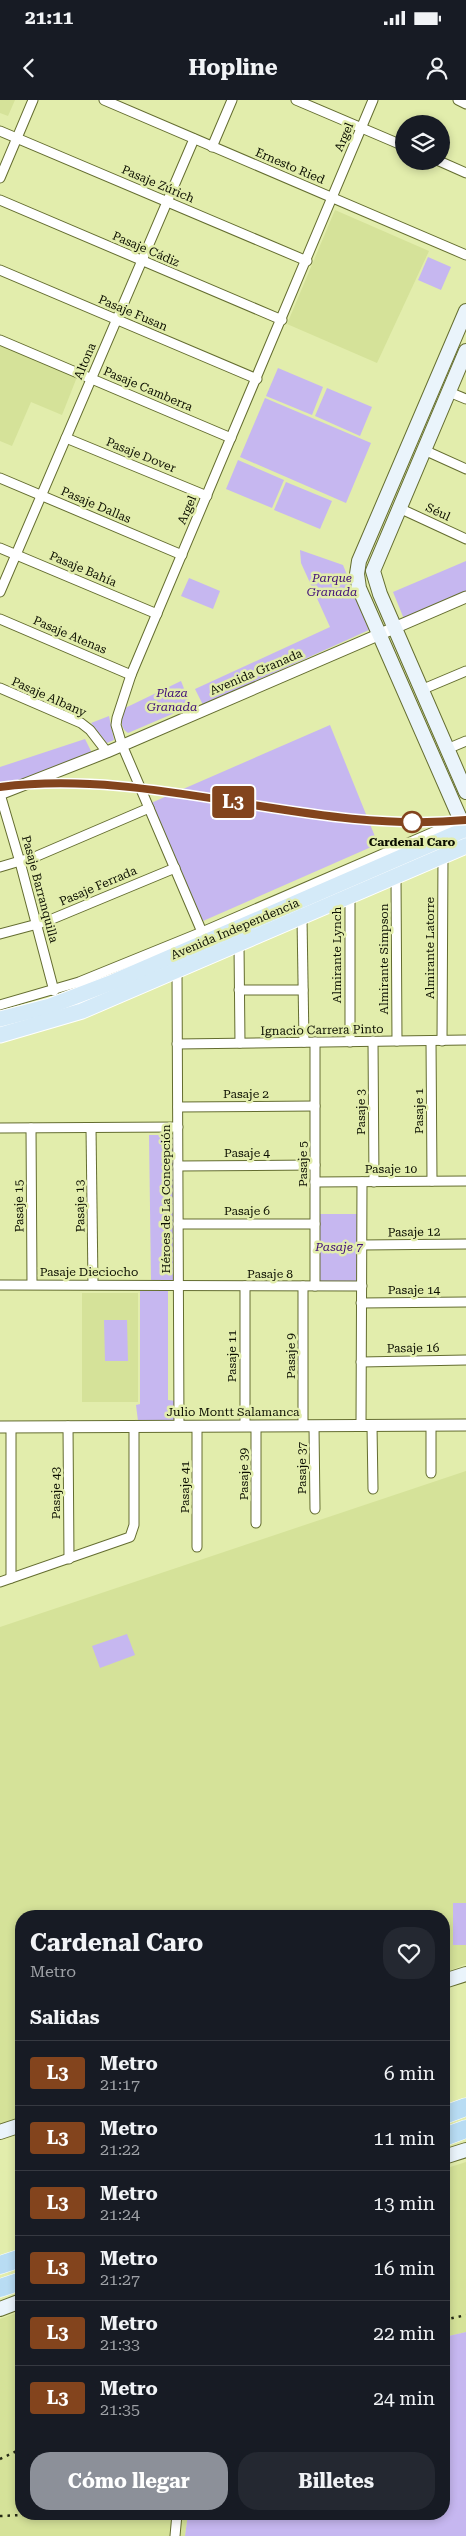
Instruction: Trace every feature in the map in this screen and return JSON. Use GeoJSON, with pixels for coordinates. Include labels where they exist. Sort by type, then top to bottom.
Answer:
{"type":"FeatureCollection","features":[{"type":"Feature","properties":{"kind":"highway"},"geometry":{"type":"LineString","coordinates":[[450,2113],[466,2107]]}},
{"type":"Feature","properties":{"kind":"highway"},"geometry":{"type":"LineString","coordinates":[[450,2135],[466,2129]]}},
{"type":"Feature","properties":{"kind":"highway"},"geometry":{"type":"LineString","coordinates":[[0,2265],[15,2260]]}},
{"type":"Feature","properties":{"kind":"highway"},"geometry":{"type":"LineString","coordinates":[[0,2288],[15,2283]]}},
{"type":"Feature","properties":{"kind":"highway"},"geometry":{"type":"LineString","coordinates":[[0,2294],[15,2291]]}},
{"type":"Feature","properties":{"kind":"main road"},"geometry":{"type":"LineString","coordinates":[[465,826],[378,634],[359,588],[357,567],[466,311]]}},
{"type":"Feature","properties":{"kind":"main road"},"geometry":{"type":"LineString","coordinates":[[466,351],[373,571],[376,584],[394,628],[466,792]]}},
{"type":"Feature","properties":{"kind":"main road"},"geometry":{"type":"LineString","coordinates":[[426,742],[431,734],[441,735]]}},
{"type":"Feature","properties":{"kind":"main road","name":"Avenida Independencia"},"geometry":{"type":"LineString","coordinates":[[0,1019],[58,1003],[113,982],[465,826]]}},
{"type":"Feature","properties":{"kind":"main road","name":"Avenida Independencia"},"geometry":{"type":"LineString","coordinates":[[0,1034],[82,1011],[466,846]]}},
{"type":"Feature","properties":{"kind":"main road"},"geometry":{"type":"LineString","coordinates":[[450,1979],[466,1974]]}},
{"type":"Feature","properties":{"kind":"main road"},"geometry":{"type":"LineString","coordinates":[[0,2132],[15,2127]]}},
{"type":"Feature","properties":{"kind":"main road"},"geometry":{"type":"LineString","coordinates":[[450,2155],[466,2150]]}},
{"type":"Feature","properties":{"kind":"main road"},"geometry":{"type":"LineString","coordinates":[[0,2309],[15,2303]]}},
{"type":"Feature","properties":{"kind":"street"},"geometry":{"type":"LineString","coordinates":[[0,178],[33,100]]}},
{"type":"Feature","properties":{"kind":"street","name":"Ernesto Ried"},"geometry":{"type":"LineString","coordinates":[[104,100],[466,255]]}},
{"type":"Feature","properties":{"kind":"street"},"geometry":{"type":"LineString","coordinates":[[212,147],[232,100]]}},
{"type":"Feature","properties":{"kind":"street"},"geometry":{"type":"LineString","coordinates":[[296,100],[395,142]]}},
{"type":"Feature","properties":{"kind":"street","name":"Argel"},"geometry":{"type":"LineString","coordinates":[[202,932],[122,745],[116,725],[117,718],[131,675],[334,198],[373,100]]}},
{"type":"Feature","properties":{"kind":"street"},"geometry":{"type":"LineString","coordinates":[[458,100],[466,104]]}},
{"type":"Feature","properties":{"kind":"street","name":"Pasaje Zúrich"},"geometry":{"type":"LineString","coordinates":[[0,131],[307,261]]}},
{"type":"Feature","properties":{"kind":"street","name":"Altona"},"geometry":{"type":"LineString","coordinates":[[0,592],[194,139]]}},
{"type":"Feature","properties":{"kind":"street"},"geometry":{"type":"LineString","coordinates":[[450,166],[466,173]]}},
{"type":"Feature","properties":{"kind":"street","name":"Pasaje Cádiz"},"geometry":{"type":"LineString","coordinates":[[0,200],[282,320]]}},
{"type":"Feature","properties":{"kind":"street","name":"Pasaje Fusan"},"geometry":{"type":"LineString","coordinates":[[0,270],[257,379]]}},
{"type":"Feature","properties":{"kind":"street","name":"Pasaje Camberra"},"geometry":{"type":"LineString","coordinates":[[0,340],[232,438]]}},
{"type":"Feature","properties":{"kind":"street"},"geometry":{"type":"LineString","coordinates":[[449,392],[466,399]]}},
{"type":"Feature","properties":{"kind":"street","name":"Pasaje Dover"},"geometry":{"type":"LineString","coordinates":[[66,438],[207,496]]}},
{"type":"Feature","properties":{"kind":"street"},"geometry":{"type":"LineString","coordinates":[[424,450],[466,469]]}},
{"type":"Feature","properties":{"kind":"street","name":"Pasaje Dallas"},"geometry":{"type":"LineString","coordinates":[[0,478],[182,555]]}},
{"type":"Feature","properties":{"kind":"street","name":"Séul"},"geometry":{"type":"LineString","coordinates":[[399,508],[466,538]]}},
{"type":"Feature","properties":{"kind":"street","name":"Pasaje Bahía"},"geometry":{"type":"LineString","coordinates":[[0,548],[157,614]]}},
{"type":"Feature","properties":{"kind":"street","name":"Avenida Granada"},"geometry":{"type":"LineString","coordinates":[[0,794],[107,752],[466,597]]}},
{"type":"Feature","properties":{"kind":"street","name":"Pasaje Atenas"},"geometry":{"type":"LineString","coordinates":[[0,619],[131,675]]}},
{"type":"Feature","properties":{"kind":"street"},"geometry":{"type":"LineString","coordinates":[[421,690],[466,671]]}},
{"type":"Feature","properties":{"kind":"street","name":"Pasaje Albany"},"geometry":{"type":"LineString","coordinates":[[0,688],[81,723],[90,730],[107,752]]}},
{"type":"Feature","properties":{"kind":"street"},"geometry":{"type":"LineString","coordinates":[[447,749],[466,740]]}},
{"type":"Feature","properties":{"kind":"street","name":"Pasaje Barranquilla"},"geometry":{"type":"LineString","coordinates":[[0,794],[54,991]]}},
{"type":"Feature","properties":{"kind":"street"},"geometry":{"type":"LineString","coordinates":[[0,868],[20,862],[149,808]]}},
{"type":"Feature","properties":{"kind":"street","name":"Avenida Independencia"},"geometry":{"type":"LineString","coordinates":[[0,1005],[54,991],[465,826]]}},
{"type":"Feature","properties":{"kind":"street","name":"Almirante Latorre"},"geometry":{"type":"LineString","coordinates":[[442,1041],[443,856]]}},
{"type":"Feature","properties":{"kind":"street","name":"Pasaje Ferrada"},"geometry":{"type":"LineString","coordinates":[[0,934],[37,924],[175,868]]}},
{"type":"Feature","properties":{"kind":"street","name":"Almirante Simpson"},"geometry":{"type":"LineString","coordinates":[[396,877],[397,1041]]}},
{"type":"Feature","properties":{"kind":"street","name":"Almirante Lynch"},"geometry":{"type":"LineString","coordinates":[[350,897],[350,1042]]}},
{"type":"Feature","properties":{"kind":"street"},"geometry":{"type":"LineString","coordinates":[[302,918],[304,1042]]}},
{"type":"Feature","properties":{"kind":"street"},"geometry":{"type":"LineString","coordinates":[[239,945],[240,1043]]}},
{"type":"Feature","properties":{"kind":"street","name":"Héroes de La Concepción"},"geometry":{"type":"LineString","coordinates":[[177,971],[179,1426]]}},
{"type":"Feature","properties":{"kind":"street"},"geometry":{"type":"LineString","coordinates":[[239,990],[303,990]]}},
{"type":"Feature","properties":{"kind":"street","name":"Ignacio Carrera Pinto"},"geometry":{"type":"LineString","coordinates":[[178,1044],[466,1040]]}},
{"type":"Feature","properties":{"kind":"street","name":"Pasaje 3"},"geometry":{"type":"LineString","coordinates":[[373,1041],[374,1182]]}},
{"type":"Feature","properties":{"kind":"street","name":"Pasaje 1"},"geometry":{"type":"LineString","coordinates":[[431,1041],[432,1181]]}},
{"type":"Feature","properties":{"kind":"street","name":"Pasaje 5"},"geometry":{"type":"LineString","coordinates":[[315,1042],[316,1286]]}},
{"type":"Feature","properties":{"kind":"street","name":"Pasaje 2"},"geometry":{"type":"LineString","coordinates":[[178,1107],[315,1106]]}},
{"type":"Feature","properties":{"kind":"street"},"geometry":{"type":"LineString","coordinates":[[0,1128],[178,1127]]}},
{"type":"Feature","properties":{"kind":"street","name":"Pasaje 15"},"geometry":{"type":"LineString","coordinates":[[31,1128],[32,1284]]}},
{"type":"Feature","properties":{"kind":"street","name":"Pasaje 13"},"geometry":{"type":"LineString","coordinates":[[91,1128],[93,1284]]}},
{"type":"Feature","properties":{"kind":"street","name":"Pasaje 4"},"geometry":{"type":"LineString","coordinates":[[178,1166],[315,1165]]}},
{"type":"Feature","properties":{"kind":"street","name":"Pasaje 10"},"geometry":{"type":"LineString","coordinates":[[315,1182],[466,1181]]}},
{"type":"Feature","properties":{"kind":"street"},"geometry":{"type":"LineString","coordinates":[[362,1182],[361,1362],[372,1489]]}},
{"type":"Feature","properties":{"kind":"street","name":"Pasaje 6"},"geometry":{"type":"LineString","coordinates":[[178,1224],[315,1224]]}},
{"type":"Feature","properties":{"kind":"street","name":"Pasaje 12"},"geometry":{"type":"LineString","coordinates":[[362,1245],[466,1244]]}},
{"type":"Feature","properties":{"kind":"street","name":"Pasaje Dieciocho"},"geometry":{"type":"LineString","coordinates":[[0,1285],[178,1285]]}},
{"type":"Feature","properties":{"kind":"street","name":"Pasaje 8"},"geometry":{"type":"LineString","coordinates":[[178,1285],[362,1286]]}},
{"type":"Feature","properties":{"kind":"street","name":"Pasaje 11"},"geometry":{"type":"LineString","coordinates":[[245,1286],[250,1426]]}},
{"type":"Feature","properties":{"kind":"street","name":"Pasaje 9"},"geometry":{"type":"LineString","coordinates":[[303,1286],[309,1426]]}},
{"type":"Feature","properties":{"kind":"street","name":"Pasaje 14"},"geometry":{"type":"LineString","coordinates":[[362,1303],[466,1302]]}},
{"type":"Feature","properties":{"kind":"street","name":"Pasaje 16"},"geometry":{"type":"LineString","coordinates":[[361,1362],[466,1360]]}},
{"type":"Feature","properties":{"kind":"street","name":"Julio Montt Salamanca"},"geometry":{"type":"LineString","coordinates":[[6,1427],[366,1426],[431,1430],[466,1425]]}},
{"type":"Feature","properties":{"kind":"street","name":"Pasaje 43"},"geometry":{"type":"LineString","coordinates":[[68,1426],[69,1559]]}},
{"type":"Feature","properties":{"kind":"street"},"geometry":{"type":"LineString","coordinates":[[0,1582],[124,1540],[133,1532],[134,1426]]}},
{"type":"Feature","properties":{"kind":"street","name":"Pasaje 41"},"geometry":{"type":"LineString","coordinates":[[197,1426],[197,1547]]}},
{"type":"Feature","properties":{"kind":"street","name":"Pasaje 39"},"geometry":{"type":"LineString","coordinates":[[250,1426],[256,1523]]}},
{"type":"Feature","properties":{"kind":"street","name":"Pasaje 37"},"geometry":{"type":"LineString","coordinates":[[309,1426],[315,1509]]}},
{"type":"Feature","properties":{"kind":"street"},"geometry":{"type":"LineString","coordinates":[[6,1427],[11,1578]]}},
{"type":"Feature","properties":{"kind":"street"},"geometry":{"type":"LineString","coordinates":[[431,1430],[431,1473]]}},
{"type":"Feature","properties":{"kind":"street"},"geometry":{"type":"LineString","coordinates":[[175,2536],[176,2520]]}},
{"type":"Feature","properties":{"kind":"shaded area"},"geometry":{"type":"Polygon","coordinates":[[[0,100],[15,100],[8,116],[0,113],[0,100]]]}},
{"type":"Feature","properties":{"kind":"shaded area"},"geometry":{"type":"Polygon","coordinates":[[[335,210],[429,251],[377,363],[287,324],[335,210]]]}},
{"type":"Feature","properties":{"kind":"shaded area"},"geometry":{"type":"Polygon","coordinates":[[[0,345],[77,377],[62,415],[31,402],[12,446],[0,441],[0,345]]]}},
{"type":"Feature","properties":{"kind":"shaded area"},"geometry":{"type":"Polygon","coordinates":[[[82,1293],[138,1293],[138,1402],[82,1402],[82,1293]]]}},
{"type":"Feature","properties":{"kind":"shaded area"},"geometry":{"type":"Polygon","coordinates":[[[466,1471],[466,1964],[450,1971],[450,1910],[15,1910],[15,2124],[0,2129],[0,1627],[466,1471]]]}},
{"type":"Feature","properties":{"kind":"shaded area"},"geometry":{"type":"Polygon","coordinates":[[[466,2162],[466,2332],[450,2336],[450,2167],[466,2162]]]}},
{"type":"Feature","properties":{"kind":"shaded area"},"geometry":{"type":"Polygon","coordinates":[[[15,2313],[15,2520],[187,2520],[185,2536],[0,2536],[0,2319],[15,2313]]]}},
{"type":"Feature","properties":{"kind":"green space"},"geometry":{"type":"Polygon","coordinates":[[[428,257],[451,267],[441,290],[418,280],[428,257]]]}},
{"type":"Feature","properties":{"kind":"green space"},"geometry":{"type":"Polygon","coordinates":[[[278,368],[323,387],[312,415],[266,396],[278,368]]]}},
{"type":"Feature","properties":{"kind":"green space"},"geometry":{"type":"Polygon","coordinates":[[[327,388],[372,407],[360,436],[315,416],[327,388]]]}},
{"type":"Feature","properties":{"kind":"green space"},"geometry":{"type":"Polygon","coordinates":[[[265,398],[371,443],[346,503],[240,457],[265,398]]]}},
{"type":"Feature","properties":{"kind":"green space"},"geometry":{"type":"Polygon","coordinates":[[[238,460],[284,480],[272,508],[226,489],[238,460]]]}},
{"type":"Feature","properties":{"kind":"green space"},"geometry":{"type":"Polygon","coordinates":[[[286,482],[332,501],[320,529],[274,510],[286,482]]]}},
{"type":"Feature","properties":{"kind":"green space","name":"Parque Granada"},"geometry":{"type":"Polygon","coordinates":[[[300,550],[343,565],[369,630],[203,705],[195,689],[330,627],[301,563],[300,550]]]}},
{"type":"Feature","properties":{"kind":"green space","name":"Parque Granada"},"geometry":{"type":"Polygon","coordinates":[[[466,561],[466,593],[404,619],[393,592],[466,561]]]}},
{"type":"Feature","properties":{"kind":"green space"},"geometry":{"type":"Polygon","coordinates":[[[189,578],[220,591],[213,609],[181,596],[189,578]]]}},
{"type":"Feature","properties":{"kind":"green space","name":"Plaza Granada"},"geometry":{"type":"Polygon","coordinates":[[[181,681],[191,706],[128,733],[125,731],[122,722],[123,709],[181,681]]]}},
{"type":"Feature","properties":{"kind":"green space"},"geometry":{"type":"Polygon","coordinates":[[[109,716],[114,740],[107,743],[91,723],[109,716]]]}},
{"type":"Feature","properties":{"kind":"green space"},"geometry":{"type":"Polygon","coordinates":[[[330,725],[378,844],[203,921],[151,803],[330,725]]]}},
{"type":"Feature","properties":{"kind":"green space"},"geometry":{"type":"Polygon","coordinates":[[[85,739],[92,753],[0,790],[0,767],[85,739]]]}},
{"type":"Feature","properties":{"kind":"green space"},"geometry":{"type":"Polygon","coordinates":[[[149,1135],[176,1135],[178,1280],[151,1281],[149,1135]]]}},
{"type":"Feature","properties":{"kind":"green space","name":"Pasaje 7"},"geometry":{"type":"Polygon","coordinates":[[[320,1214],[359,1214],[359,1281],[320,1281],[320,1214]]]}},
{"type":"Feature","properties":{"kind":"green space"},"geometry":{"type":"Polygon","coordinates":[[[140,1291],[168,1291],[168,1400],[176,1401],[176,1420],[171,1423],[138,1421],[136,1405],[140,1404],[140,1291]]]}},
{"type":"Feature","properties":{"kind":"green space"},"geometry":{"type":"Polygon","coordinates":[[[104,1320],[127,1320],[128,1361],[105,1361],[104,1320]]]}},
{"type":"Feature","properties":{"kind":"green space"},"geometry":{"type":"Polygon","coordinates":[[[127,1634],[135,1655],[100,1668],[92,1646],[127,1634]]]}},
{"type":"Feature","properties":{"kind":"green space"},"geometry":{"type":"Polygon","coordinates":[[[453,1903],[466,1903],[466,1945],[453,1945],[453,1903]]]}},
{"type":"Feature","properties":{"kind":"green space"},"geometry":{"type":"Polygon","coordinates":[[[466,2332],[466,2536],[185,2536],[187,2520],[450,2520],[450,2336],[466,2332]]]}},
{"type":"Feature","properties":{"kind":"railway"},"geometry":{"type":"LineString","coordinates":[[450,2319],[466,2315]]}},
{"type":"Feature","properties":{"kind":"railway"},"geometry":{"type":"LineString","coordinates":[[0,2459],[15,2452]]}},
{"type":"Feature","properties":{"kind":"railway"},"geometry":{"type":"LineString","coordinates":[[0,2516],[15,2515]]}},
{"type":"Feature","properties":{"kind":"metro line","name":"L3"},"geometry":{"type":"LineString","coordinates":[[0,787],[66,783],[91,784],[349,818],[411,822],[466,820]]}},
{"type":"Feature","properties":{"kind":"place","name":"Cardenal Caro"},"geometry":{"type":"Point","coordinates":[412,822]}}]}
